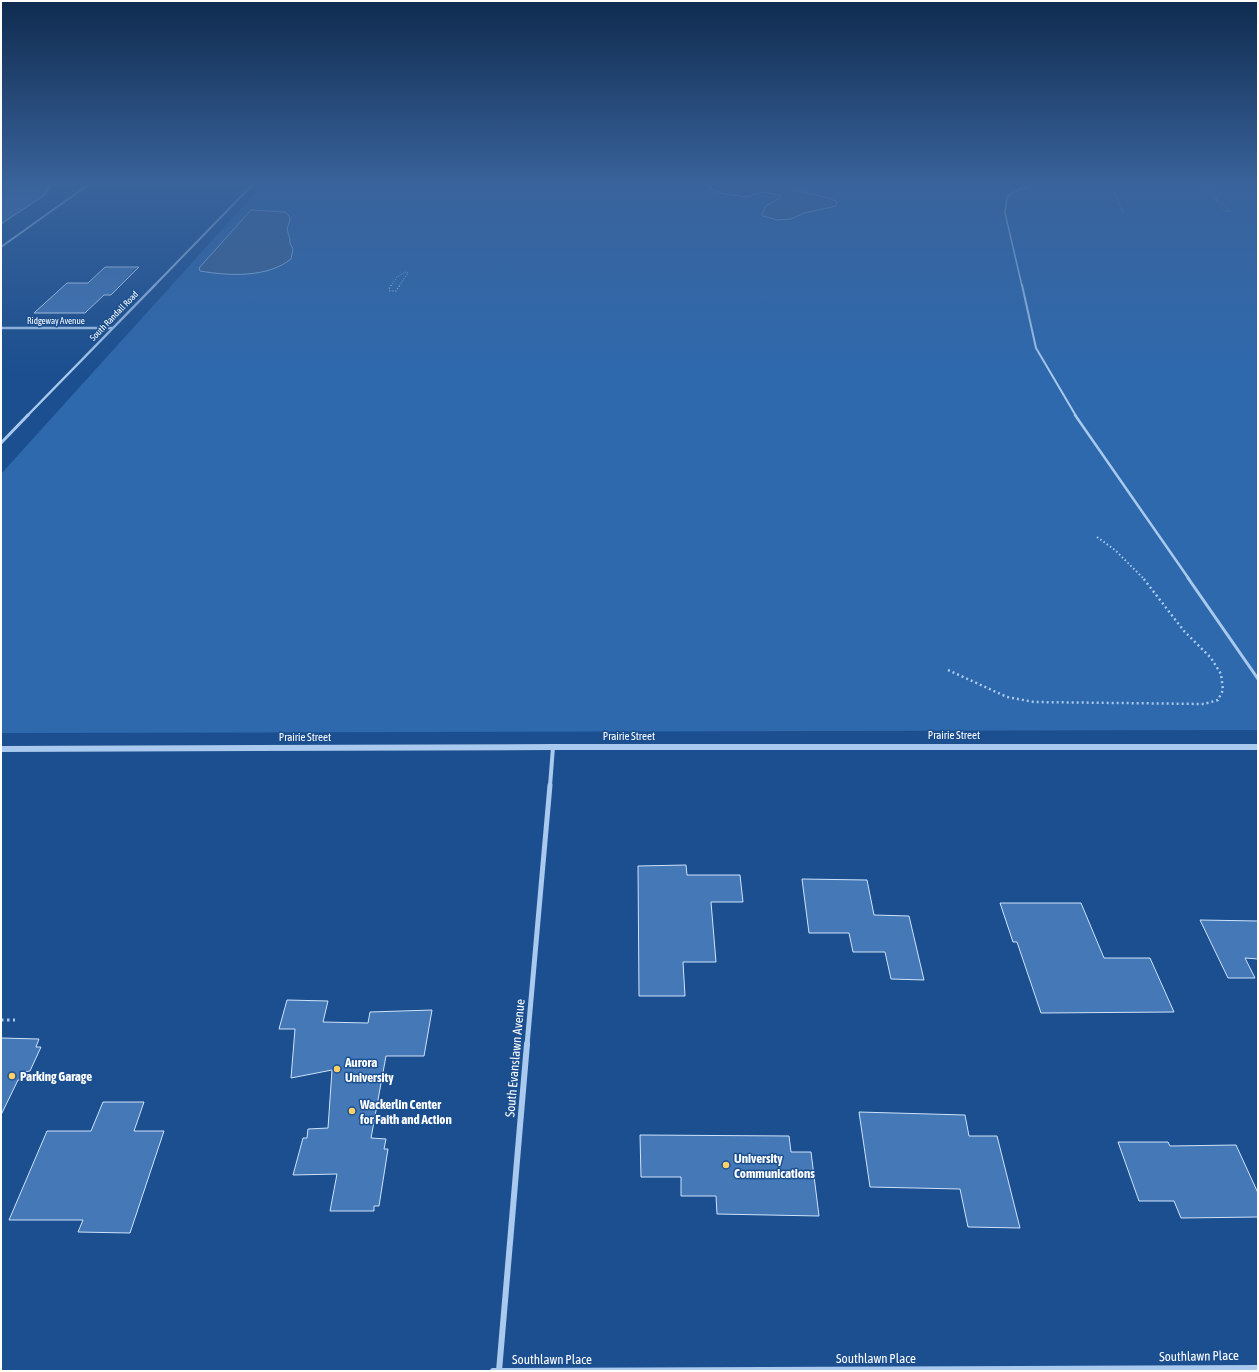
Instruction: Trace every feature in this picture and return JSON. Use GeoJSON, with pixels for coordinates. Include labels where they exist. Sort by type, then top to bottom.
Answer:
{"type":"FeatureCollection","features":[{"type":"Feature","properties":{"kind":"street","name":"South Randall Road"},"geometry":{"type":"LineString","coordinates":[[1,444],[192,246]]}},
{"type":"Feature","properties":{"kind":"street","name":"Ridgeway Avenue"},"geometry":{"type":"LineString","coordinates":[[1,328],[112,328]]}},
{"type":"Feature","properties":{"kind":"street","name":"South Evanslawn Avenue"},"geometry":{"type":"LineString","coordinates":[[499,1371],[553,747]]}},
{"type":"Feature","properties":{"kind":"street","name":"Prairie Street"},"geometry":{"type":"LineString","coordinates":[[1,749],[1258,747]]}},
{"type":"Feature","properties":{"kind":"street","name":"Southlawn Place"},"geometry":{"type":"LineString","coordinates":[[493,1371],[1114,1370],[1258,1368]]}},
{"type":"Feature","properties":{"kind":"lane"},"geometry":{"type":"LineString","coordinates":[[1013,246],[1036,348],[1075,415],[1258,679]]}},
{"type":"Feature","properties":{"kind":"path"},"geometry":{"type":"LineString","coordinates":[[401,273],[408,273],[400,285],[396,291],[390,291],[389,289],[401,273]]}},
{"type":"Feature","properties":{"kind":"path"},"geometry":{"type":"LineString","coordinates":[[948,670],[1007,697],[1034,702],[1204,704],[1218,700],[1223,690],[1221,674],[1211,658],[1184,631],[1138,572],[1115,550],[1097,536]]}},
{"type":"Feature","properties":{"kind":"path"},"geometry":{"type":"LineString","coordinates":[[1,1020],[15,1020]]}},
{"type":"Feature","properties":{"kind":"shaded area"},"geometry":{"type":"Polygon","coordinates":[[[207,246],[1258,246],[1258,730],[1,733],[1,474],[207,246]]]}},
{"type":"Feature","properties":{"kind":"shaded area"},"geometry":{"type":"Polygon","coordinates":[[[219,246],[292,246],[293,249],[291,259],[271,270],[247,274],[223,274],[200,271],[199,268],[219,246]]]}},
{"type":"Feature","properties":{"kind":"building"},"geometry":{"type":"Polygon","coordinates":[[[105,267],[139,267],[111,295],[104,295],[85,313],[34,313],[67,283],[88,283],[105,267]]]}},
{"type":"Feature","properties":{"kind":"building"},"geometry":{"type":"Polygon","coordinates":[[[686,865],[687,875],[740,875],[743,902],[711,902],[716,962],[683,962],[685,996],[639,996],[638,866],[686,865]]]}},
{"type":"Feature","properties":{"kind":"building"},"geometry":{"type":"Polygon","coordinates":[[[802,879],[867,880],[874,915],[909,916],[924,980],[891,979],[885,952],[853,952],[849,933],[809,933],[802,879]]]}},
{"type":"Feature","properties":{"kind":"building"},"geometry":{"type":"Polygon","coordinates":[[[1000,903],[1081,903],[1104,958],[1150,958],[1174,1012],[1041,1013],[1017,942],[1013,942],[1000,903]]]}},
{"type":"Feature","properties":{"kind":"building"},"geometry":{"type":"Polygon","coordinates":[[[1200,920],[1258,921],[1258,959],[1245,958],[1255,978],[1228,978],[1200,920]]]}},
{"type":"Feature","properties":{"kind":"building","name":"Wackerlin Center for Faith and Action"},"geometry":{"type":"Polygon","coordinates":[[[287,1000],[328,1001],[323,1022],[368,1023],[370,1012],[432,1010],[424,1056],[386,1056],[371,1138],[386,1139],[384,1149],[388,1149],[379,1206],[374,1206],[374,1211],[330,1211],[337,1174],[293,1175],[303,1138],[307,1138],[308,1129],[328,1128],[332,1070],[291,1078],[295,1029],[279,1029],[287,1000]]]}},
{"type":"Feature","properties":{"kind":"building","name":"Parking Garage"},"geometry":{"type":"Polygon","coordinates":[[[1,1038],[39,1039],[36,1047],[41,1047],[30,1071],[24,1072],[20,1080],[18,1080],[1,1115],[1,1038]]]}},
{"type":"Feature","properties":{"kind":"building"},"geometry":{"type":"Polygon","coordinates":[[[103,1102],[144,1102],[134,1131],[164,1131],[130,1233],[78,1232],[83,1220],[9,1220],[47,1131],[91,1131],[103,1102]]]}},
{"type":"Feature","properties":{"kind":"building"},"geometry":{"type":"Polygon","coordinates":[[[859,1112],[965,1115],[969,1136],[997,1136],[1020,1228],[968,1227],[960,1189],[870,1187],[859,1112]]]}},
{"type":"Feature","properties":{"kind":"building","name":"University Communications"},"geometry":{"type":"Polygon","coordinates":[[[640,1135],[789,1136],[791,1152],[811,1152],[819,1216],[717,1214],[716,1196],[681,1196],[681,1177],[641,1177],[640,1135]]]}},
{"type":"Feature","properties":{"kind":"building"},"geometry":{"type":"Polygon","coordinates":[[[1118,1142],[1168,1142],[1170,1146],[1236,1145],[1258,1193],[1258,1217],[1181,1218],[1174,1201],[1139,1201],[1118,1142]]]}},
{"type":"Feature","properties":{"kind":"place","name":"Aurora University"},"geometry":{"type":"Point","coordinates":[337,1069]}},
{"type":"Feature","properties":{"kind":"place","name":"Parking Garage"},"geometry":{"type":"Point","coordinates":[12,1076]}},
{"type":"Feature","properties":{"kind":"place","name":"Wackerlin Center for Faith and Action"},"geometry":{"type":"Point","coordinates":[352,1111]}},
{"type":"Feature","properties":{"kind":"place","name":"University Communications"},"geometry":{"type":"Point","coordinates":[726,1165]}}]}
